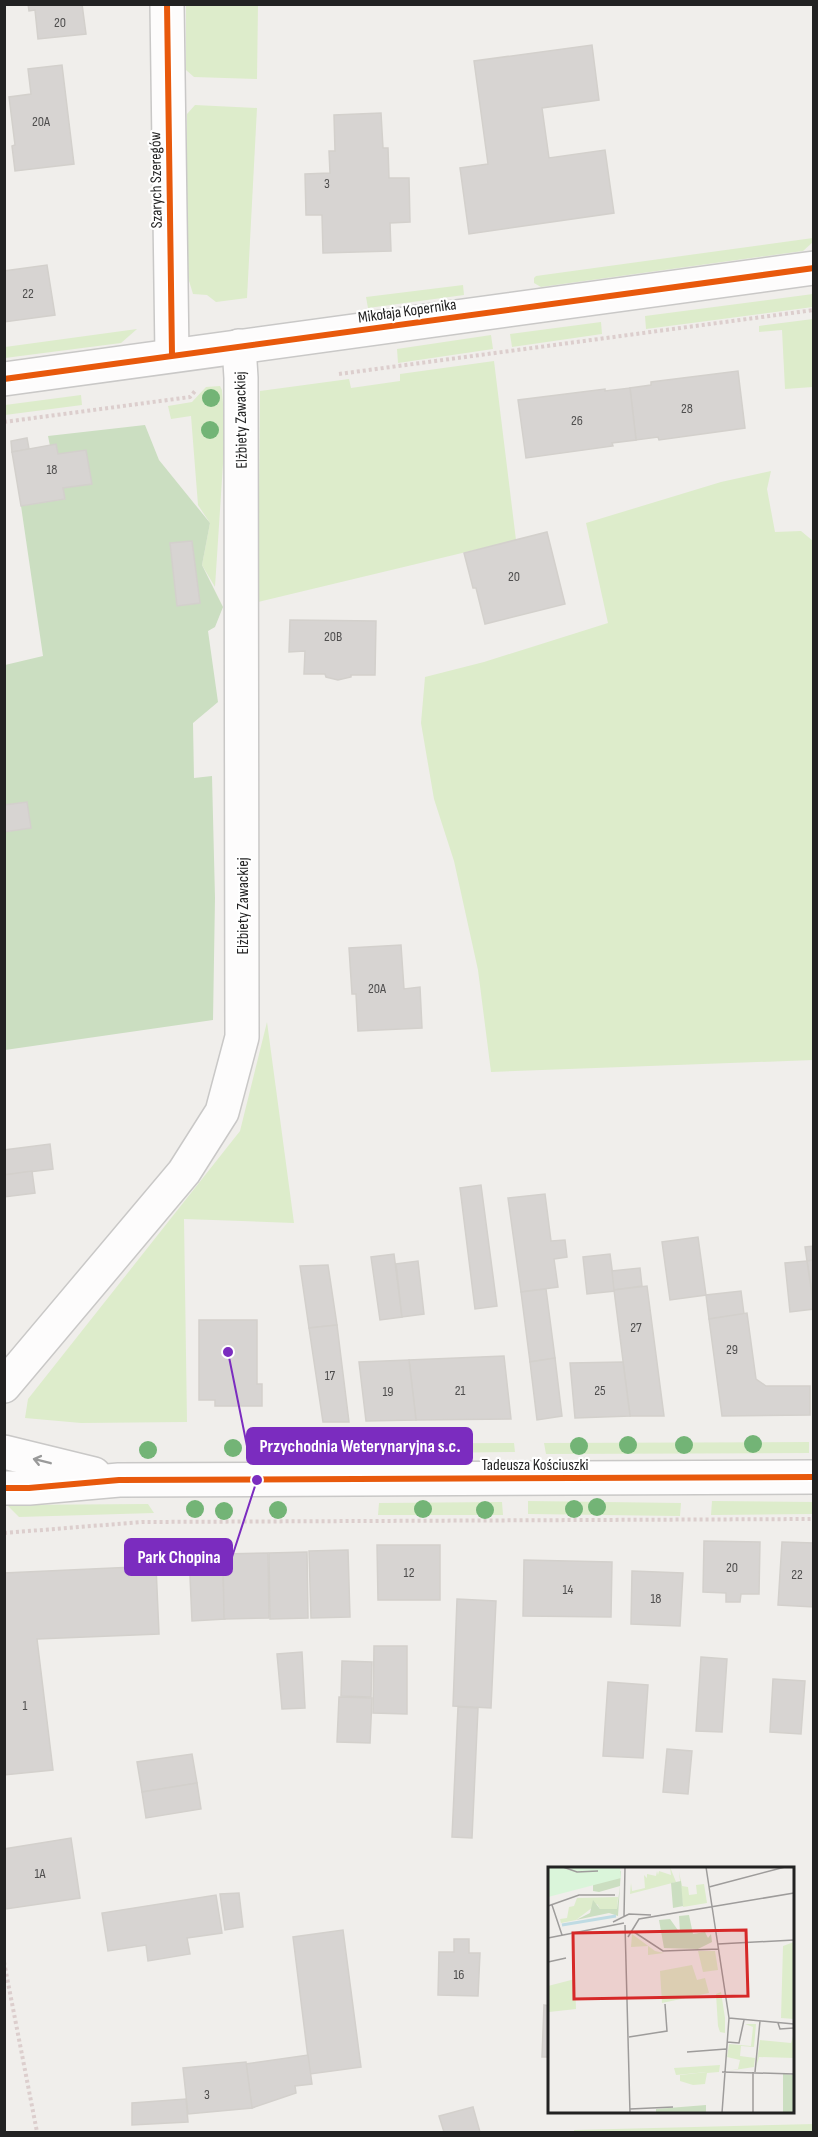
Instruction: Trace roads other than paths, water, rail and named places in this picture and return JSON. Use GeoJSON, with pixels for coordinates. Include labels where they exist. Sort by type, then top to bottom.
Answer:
{"type":"FeatureCollection","features":[{"type":"Feature","properties":{"kind":"street","name":"Szarych Szeregów"},"geometry":{"type":"LineString","coordinates":[[167,4],[171,355]]}},
{"type":"Feature","properties":{"kind":"street","name":"Mikołaja Kopernika"},"geometry":{"type":"LineString","coordinates":[[4,379],[813,268]]}},
{"type":"Feature","properties":{"kind":"street","name":"Elżbiety Zawackiej"},"geometry":{"type":"LineString","coordinates":[[4,1386],[184,1172],[222,1112],[242,1037],[241,378],[238,346]]}},
{"type":"Feature","properties":{"kind":"street","name":"Tadeusza Kościuszki"},"geometry":{"type":"LineString","coordinates":[[4,1452],[119,1480]]}},
{"type":"Feature","properties":{"kind":"street","name":"Tadeusza Kościuszki"},"geometry":{"type":"LineString","coordinates":[[4,1488],[119,1480],[813,1477]]}},
{"type":"Feature","properties":{"kind":"place","name":"Przychodnia Weterynaryjna s.c."},"geometry":{"type":"Point","coordinates":[228,1352]}},
{"type":"Feature","properties":{"kind":"place","name":"Park Chopina"},"geometry":{"type":"Point","coordinates":[257,1480]}}]}
